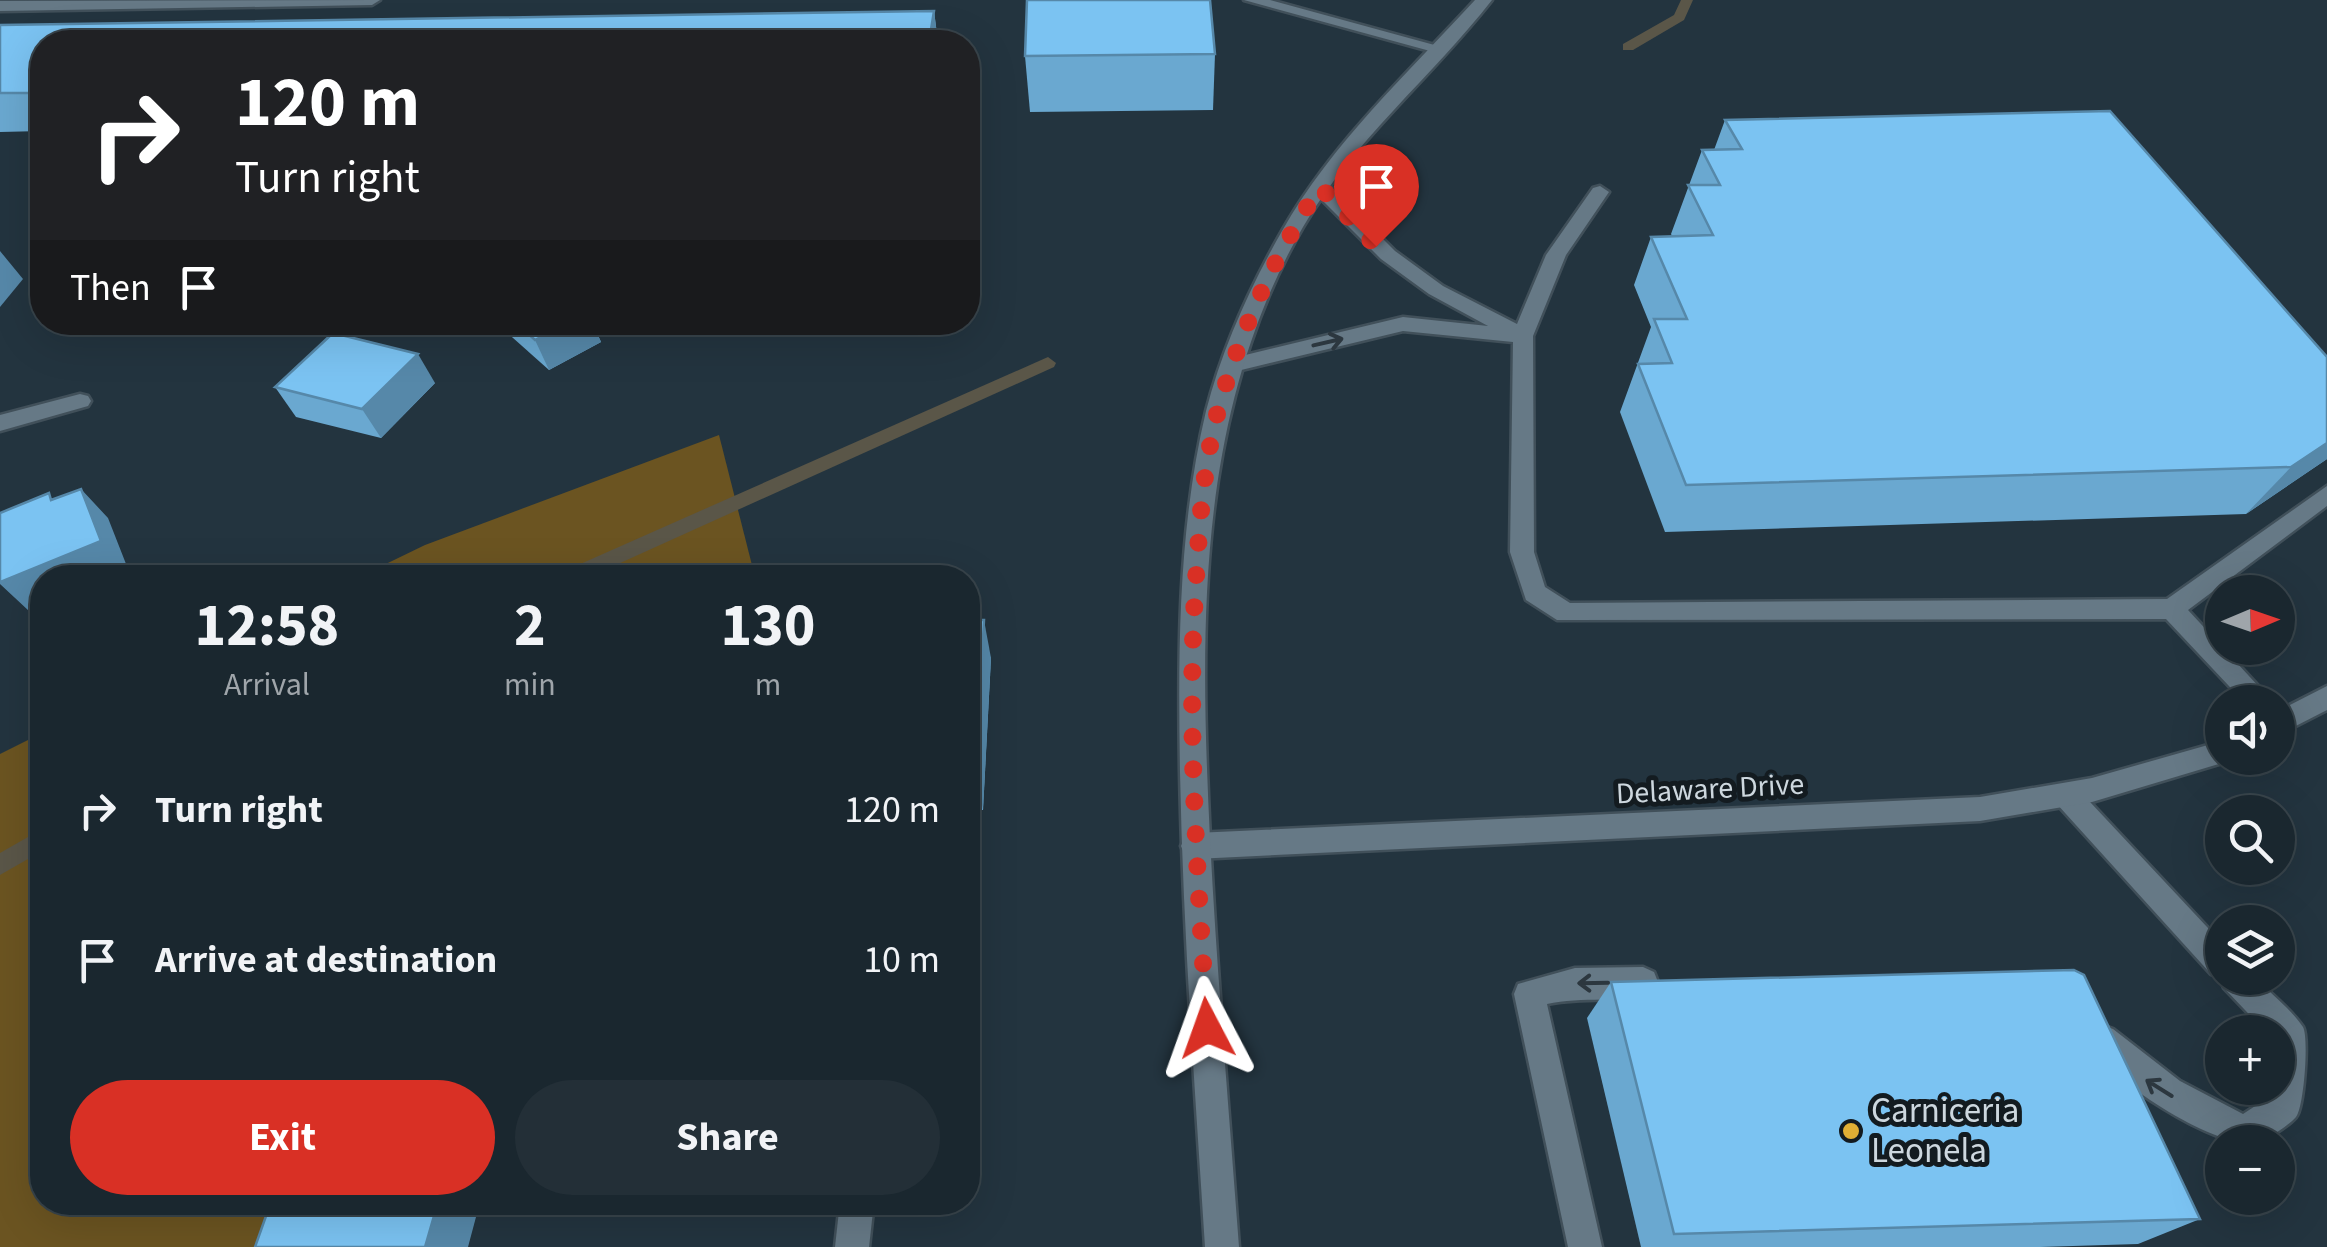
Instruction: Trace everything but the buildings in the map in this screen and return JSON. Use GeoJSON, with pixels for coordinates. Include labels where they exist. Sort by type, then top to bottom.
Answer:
{"type":"FeatureCollection","features":[{"type":"Feature","properties":{"kind":"street"},"geometry":{"type":"LineString","coordinates":[[0,6],[372,0]]}},
{"type":"Feature","properties":{"kind":"street"},"geometry":{"type":"LineString","coordinates":[[1252,0],[1441,49]]}},
{"type":"Feature","properties":{"kind":"street"},"geometry":{"type":"LineString","coordinates":[[1222,1247],[1195,846],[1192,638],[1200,514],[1218,411],[1246,325],[1292,230],[1320,187],[1374,120],[1484,0]]}},
{"type":"Feature","properties":{"kind":"street"},"geometry":{"type":"LineString","coordinates":[[1320,187],[1376,246],[1436,290],[1524,336]]}},
{"type":"Feature","properties":{"kind":"street"},"geometry":{"type":"LineString","coordinates":[[1600,192],[1556,255],[1524,336],[1522,552],[1536,593],[1566,614],[2172,608],[2327,494]]}},
{"type":"Feature","properties":{"kind":"street"},"geometry":{"type":"LineString","coordinates":[[1233,364],[1403,324],[1524,336]]}},
{"type":"Feature","properties":{"kind":"street"},"geometry":{"type":"LineString","coordinates":[[0,423],[80,401]]}},
{"type":"Feature","properties":{"kind":"street"},"geometry":{"type":"LineString","coordinates":[[2172,608],[2244,685]]}},
{"type":"Feature","properties":{"kind":"street"},"geometry":{"type":"LineString","coordinates":[[2295,714],[2327,697]]}},
{"type":"Feature","properties":{"kind":"street","name":"Delaware Drive"},"geometry":{"type":"LineString","coordinates":[[1195,846],[1980,809],[2066,795],[2205,757]]}},
{"type":"Feature","properties":{"kind":"street"},"geometry":{"type":"LineString","coordinates":[[2066,795],[2205,946]]}},
{"type":"Feature","properties":{"kind":"street"},"geometry":{"type":"LineString","coordinates":[[1585,1247],[1528,994],[1575,983],[1673,982]]}},
{"type":"Feature","properties":{"kind":"street"},"geometry":{"type":"LineString","coordinates":[[2079,1018],[2140,1076],[2197,1111],[2245,1132],[2284,1106],[2290,1038],[2251,995]]}},
{"type":"Feature","properties":{"kind":"street"},"geometry":{"type":"LineString","coordinates":[[852,1247],[856,1215]]}},
{"type":"Feature","properties":{"kind":"shaded area"},"geometry":{"type":"Polygon","coordinates":[[[719,435],[752,565],[384,565],[425,545],[719,435]]]}},
{"type":"Feature","properties":{"kind":"shaded area"},"geometry":{"type":"Polygon","coordinates":[[[30,739],[30,1215],[268,1215],[263,1247],[0,1247],[0,754],[30,739]]]}},
{"type":"Feature","properties":{"kind":"waterway"},"geometry":{"type":"LineString","coordinates":[[1628,47],[1679,17],[1687,0]]}},
{"type":"Feature","properties":{"kind":"waterway"},"geometry":{"type":"LineString","coordinates":[[596,565],[1048,363]]}},
{"type":"Feature","properties":{"kind":"waterway"},"geometry":{"type":"LineString","coordinates":[[0,865],[30,846]]}},
{"type":"Feature","properties":{"kind":"place","name":"Carniceria Leonela"},"geometry":{"type":"Point","coordinates":[1851,1131]}},
{"type":"Feature","properties":{"kind":"route"},"geometry":{"type":"LineString","coordinates":[[1207,1028],[1195,846],[1192,638],[1200,514],[1218,411],[1246,325],[1292,230],[1320,187],[1376,246]]}}]}
